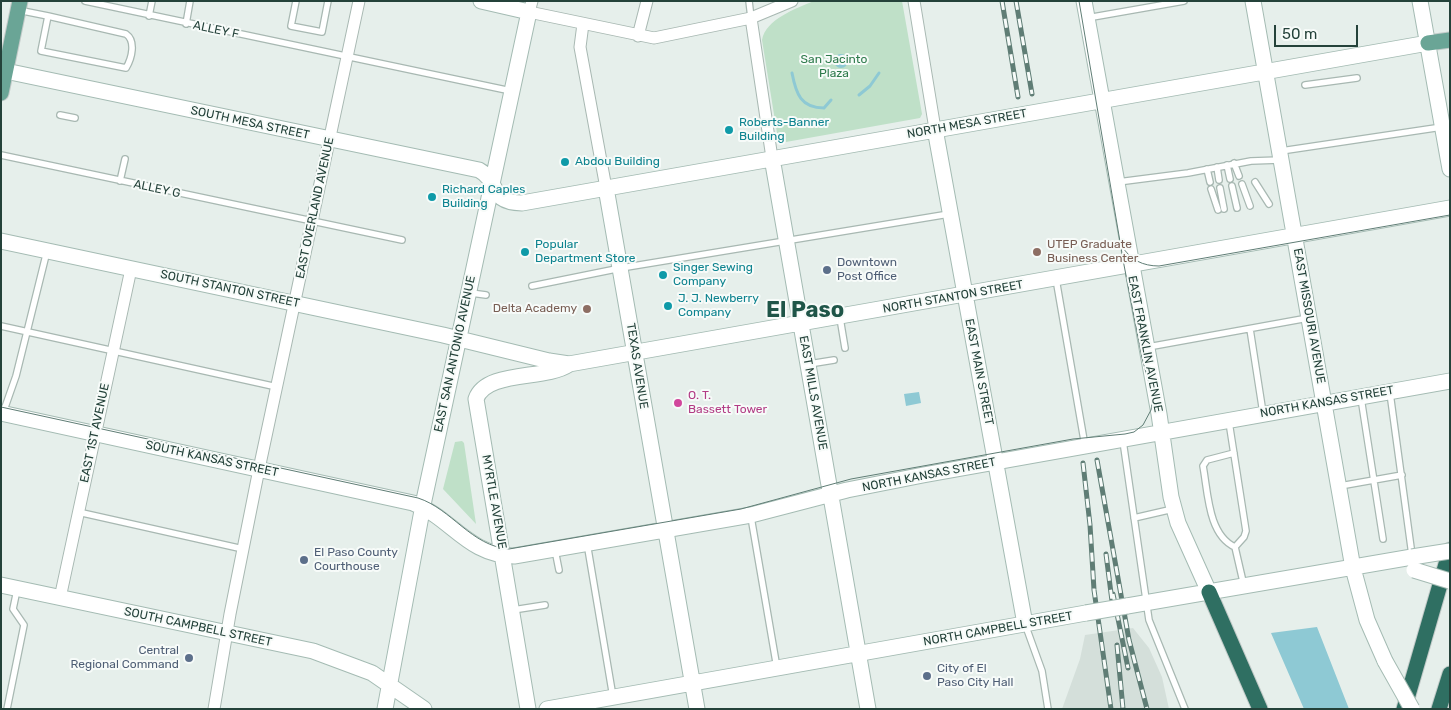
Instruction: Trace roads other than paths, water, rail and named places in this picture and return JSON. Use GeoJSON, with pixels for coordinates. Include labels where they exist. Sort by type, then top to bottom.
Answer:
{"type":"FeatureCollection","features":[{"type":"Feature","properties":{"kind":"highway"},"geometry":{"type":"LineString","coordinates":[[1404,709],[1450,550]]}},
{"type":"Feature","properties":{"kind":"highway"},"geometry":{"type":"LineString","coordinates":[[1209,592],[1260,709]]}},
{"type":"Feature","properties":{"kind":"highway"},"geometry":{"type":"LineString","coordinates":[[1439,709],[1450,674]]}},
{"type":"Feature","properties":{"kind":"main road"},"geometry":{"type":"LineString","coordinates":[[1,93],[4,70],[19,6]]}},
{"type":"Feature","properties":{"kind":"main road","name":"NORTH MESA STREET"},"geometry":{"type":"LineString","coordinates":[[1428,43],[1446,40]]}},
{"type":"Feature","properties":{"kind":"street","name":"EAST OVERLAND AVENUE"},"geometry":{"type":"LineString","coordinates":[[214,709],[259,469],[359,1]]}},
{"type":"Feature","properties":{"kind":"street"},"geometry":{"type":"LineString","coordinates":[[481,1],[531,6],[583,24],[654,38],[751,18],[792,1]]}},
{"type":"Feature","properties":{"kind":"street"},"geometry":{"type":"LineString","coordinates":[[638,36],[646,1]]}},
{"type":"Feature","properties":{"kind":"street","name":"EAST MAIN STREET"},"geometry":{"type":"LineString","coordinates":[[914,1],[965,296],[1025,624]]}},
{"type":"Feature","properties":{"kind":"street","name":"EAST FRANKLIN AVENUE"},"geometry":{"type":"LineString","coordinates":[[1084,1],[1174,509],[1178,523],[1209,592]]}},
{"type":"Feature","properties":{"kind":"street","name":"EAST MISSOURI AVENUE"},"geometry":{"type":"LineString","coordinates":[[1253,1],[1296,236],[1353,568],[1367,620],[1385,661],[1412,709]]}},
{"type":"Feature","properties":{"kind":"street"},"geometry":{"type":"LineString","coordinates":[[1420,1],[1450,170]]}},
{"type":"Feature","properties":{"kind":"street","name":"EAST SAN ANTONIO AVENUE"},"geometry":{"type":"LineString","coordinates":[[385,709],[423,507],[458,338],[531,6]]}},
{"type":"Feature","properties":{"kind":"street","name":"EAST MILLS AVENUE"},"geometry":{"type":"LineString","coordinates":[[751,18],[786,241],[868,709]]}},
{"type":"Feature","properties":{"kind":"street","name":"TEXAS AVENUE"},"geometry":{"type":"LineString","coordinates":[[583,24],[580,47],[621,268],[697,709]]}},
{"type":"Feature","properties":{"kind":"street","name":"NORTH MESA STREET"},"geometry":{"type":"LineString","coordinates":[[492,186],[501,198],[510,203],[522,203],[1428,43]]}},
{"type":"Feature","properties":{"kind":"street","name":"SOUTH MESA STREET"},"geometry":{"type":"LineString","coordinates":[[4,70],[479,170],[487,176],[492,186]]}},
{"type":"Feature","properties":{"kind":"street","name":"NORTH STANTON STREET"},"geometry":{"type":"LineString","coordinates":[[458,338],[549,361],[569,364],[965,296],[1130,264],[1450,208]]}},
{"type":"Feature","properties":{"kind":"street","name":"SOUTH STANTON STREET"},"geometry":{"type":"LineString","coordinates":[[1,241],[458,338]]}},
{"type":"Feature","properties":{"kind":"street","name":"EAST 1ST AVENUE"},"geometry":{"type":"LineString","coordinates":[[60,598],[131,269]]}},
{"type":"Feature","properties":{"kind":"street","name":"MYRTLE AVENUE"},"geometry":{"type":"LineString","coordinates":[[528,709],[504,556],[476,398],[483,388],[494,382],[547,373],[561,369],[569,364]]}},
{"type":"Feature","properties":{"kind":"street","name":"NORTH KANSAS STREET"},"geometry":{"type":"LineString","coordinates":[[423,507],[477,547],[504,556],[587,544],[751,515],[830,495],[996,462],[1450,380]]}},
{"type":"Feature","properties":{"kind":"street","name":"SOUTH KANSAS STREET"},"geometry":{"type":"LineString","coordinates":[[2,413],[423,507]]}},
{"type":"Feature","properties":{"kind":"street","name":"NORTH CAMPBELL STREET"},"geometry":{"type":"LineString","coordinates":[[547,709],[1376,563],[1413,564],[1450,550]]}},
{"type":"Feature","properties":{"kind":"street"},"geometry":{"type":"LineString","coordinates":[[1413,564],[1450,582]]}},
{"type":"Feature","properties":{"kind":"street","name":"SOUTH CAMPBELL STREET"},"geometry":{"type":"LineString","coordinates":[[1,585],[313,652],[365,669],[390,685]]}},
{"type":"Feature","properties":{"kind":"street"},"geometry":{"type":"LineString","coordinates":[[390,685],[424,709]]}},
{"type":"Feature","properties":{"kind":"lane","name":"ALLEY F"},"geometry":{"type":"LineString","coordinates":[[85,1],[186,24],[513,91]]}},
{"type":"Feature","properties":{"kind":"lane"},"geometry":{"type":"LineString","coordinates":[[120,10],[122,1]]}},
{"type":"Feature","properties":{"kind":"lane"},"geometry":{"type":"LineString","coordinates":[[149,16],[152,1]]}},
{"type":"Feature","properties":{"kind":"lane"},"geometry":{"type":"LineString","coordinates":[[186,24],[190,1]]}},
{"type":"Feature","properties":{"kind":"lane"},"geometry":{"type":"LineString","coordinates":[[296,1],[291,26],[322,32],[328,1]]}},
{"type":"Feature","properties":{"kind":"lane"},"geometry":{"type":"LineString","coordinates":[[749,1],[751,18]]}},
{"type":"Feature","properties":{"kind":"lane"},"geometry":{"type":"LineString","coordinates":[[1087,18],[1184,1]]}},
{"type":"Feature","properties":{"kind":"lane"},"geometry":{"type":"LineString","coordinates":[[19,6],[48,16],[126,34],[131,38],[133,44],[126,68],[41,51],[48,16]]}},
{"type":"Feature","properties":{"kind":"lane"},"geometry":{"type":"LineString","coordinates":[[1305,85],[1356,78]]}},
{"type":"Feature","properties":{"kind":"lane"},"geometry":{"type":"LineString","coordinates":[[60,115],[75,118]]}},
{"type":"Feature","properties":{"kind":"lane"},"geometry":{"type":"LineString","coordinates":[[1116,182],[1207,169],[1442,127]]}},
{"type":"Feature","properties":{"kind":"lane","name":"ALLEY G"},"geometry":{"type":"LineString","coordinates":[[1,155],[402,240]]}},
{"type":"Feature","properties":{"kind":"lane"},"geometry":{"type":"LineString","coordinates":[[120,181],[125,159]]}},
{"type":"Feature","properties":{"kind":"lane"},"geometry":{"type":"LineString","coordinates":[[1234,163],[1239,176]]}},
{"type":"Feature","properties":{"kind":"lane"},"geometry":{"type":"LineString","coordinates":[[1227,165],[1230,179]]}},
{"type":"Feature","properties":{"kind":"lane"},"geometry":{"type":"LineString","coordinates":[[1217,167],[1219,180]]}},
{"type":"Feature","properties":{"kind":"lane"},"geometry":{"type":"LineString","coordinates":[[1207,169],[1210,182]]}},
{"type":"Feature","properties":{"kind":"lane"},"geometry":{"type":"LineString","coordinates":[[1255,182],[1269,204]]}},
{"type":"Feature","properties":{"kind":"lane"},"geometry":{"type":"LineString","coordinates":[[1242,184],[1250,206]]}},
{"type":"Feature","properties":{"kind":"lane"},"geometry":{"type":"LineString","coordinates":[[1232,186],[1237,208]]}},
{"type":"Feature","properties":{"kind":"lane"},"geometry":{"type":"LineString","coordinates":[[1211,189],[1221,210],[1220,188]]}},
{"type":"Feature","properties":{"kind":"lane"},"geometry":{"type":"LineString","coordinates":[[532,286],[621,268],[951,214]]}},
{"type":"Feature","properties":{"kind":"lane"},"geometry":{"type":"LineString","coordinates":[[2,413],[16,376],[47,251]]}},
{"type":"Feature","properties":{"kind":"lane"},"geometry":{"type":"LineString","coordinates":[[1056,279],[1085,446]]}},
{"type":"Feature","properties":{"kind":"lane"},"geometry":{"type":"LineString","coordinates":[[468,292],[486,295]]}},
{"type":"Feature","properties":{"kind":"lane"},"geometry":{"type":"LineString","coordinates":[[840,318],[845,348]]}},
{"type":"Feature","properties":{"kind":"lane"},"geometry":{"type":"LineString","coordinates":[[1146,347],[1310,318]]}},
{"type":"Feature","properties":{"kind":"lane"},"geometry":{"type":"LineString","coordinates":[[1,326],[113,349],[277,387]]}},
{"type":"Feature","properties":{"kind":"lane"},"geometry":{"type":"LineString","coordinates":[[1250,329],[1263,414]]}},
{"type":"Feature","properties":{"kind":"lane"},"geometry":{"type":"LineString","coordinates":[[808,364],[834,360]]}},
{"type":"Feature","properties":{"kind":"lane"},"geometry":{"type":"LineString","coordinates":[[1389,391],[1413,564]]}},
{"type":"Feature","properties":{"kind":"lane"},"geometry":{"type":"LineString","coordinates":[[1361,396],[1383,540]]}},
{"type":"Feature","properties":{"kind":"lane"},"geometry":{"type":"LineString","coordinates":[[1228,419],[1246,531],[1244,537],[1235,547]]}},
{"type":"Feature","properties":{"kind":"lane"},"geometry":{"type":"LineString","coordinates":[[1123,438],[1149,620],[1185,709]]}},
{"type":"Feature","properties":{"kind":"lane"},"geometry":{"type":"LineString","coordinates":[[1234,453],[1207,460],[1203,466],[1212,515],[1224,540],[1235,547],[1244,586]]}},
{"type":"Feature","properties":{"kind":"lane"},"geometry":{"type":"LineString","coordinates":[[1339,486],[1402,475]]}},
{"type":"Feature","properties":{"kind":"lane"},"geometry":{"type":"LineString","coordinates":[[1134,518],[1174,509]]}},
{"type":"Feature","properties":{"kind":"lane"},"geometry":{"type":"LineString","coordinates":[[78,512],[243,549]]}},
{"type":"Feature","properties":{"kind":"lane"},"geometry":{"type":"LineString","coordinates":[[751,515],[778,669]]}},
{"type":"Feature","properties":{"kind":"lane"},"geometry":{"type":"LineString","coordinates":[[587,544],[613,697]]}},
{"type":"Feature","properties":{"kind":"lane"},"geometry":{"type":"LineString","coordinates":[[555,549],[559,570]]}},
{"type":"Feature","properties":{"kind":"lane"},"geometry":{"type":"LineString","coordinates":[[7,709],[24,625],[13,609],[17,588]]}},
{"type":"Feature","properties":{"kind":"lane"},"geometry":{"type":"LineString","coordinates":[[511,610],[545,605]]}},
{"type":"Feature","properties":{"kind":"lane"},"geometry":{"type":"LineString","coordinates":[[1025,624],[1042,671],[1048,709]]}},
{"type":"Feature","properties":{"kind":"water"},"geometry":{"type":"Polygon","coordinates":[[[838,54],[844,54],[848,61],[844,68],[838,68],[834,64],[834,58],[838,54]]]}},
{"type":"Feature","properties":{"kind":"water"},"geometry":{"type":"Polygon","coordinates":[[[919,392],[921,403],[906,406],[904,394],[919,392]]]}},
{"type":"Feature","properties":{"kind":"water"},"geometry":{"type":"Polygon","coordinates":[[[1317,627],[1349,709],[1304,709],[1271,633],[1317,627]]]}},
{"type":"Feature","properties":{"kind":"waterway"},"geometry":{"type":"LineString","coordinates":[[792,73],[795,87],[805,102],[824,108],[831,100]]}},
{"type":"Feature","properties":{"kind":"waterway"},"geometry":{"type":"LineString","coordinates":[[859,95],[870,86],[879,73]]}},
{"type":"Feature","properties":{"kind":"tram line"},"geometry":{"type":"LineString","coordinates":[[1,407],[418,498],[441,510],[484,541],[509,549],[741,509],[851,479],[1073,439],[1134,432],[1143,425],[1151,410],[1153,398],[1142,358],[1124,265],[1079,1]]}},
{"type":"Feature","properties":{"kind":"tram line"},"geometry":{"type":"LineString","coordinates":[[1122,246],[1137,261],[1159,266],[1450,215]]}},
{"type":"Feature","properties":{"kind":"railway"},"geometry":{"type":"LineString","coordinates":[[1002,1],[1018,97]]}},
{"type":"Feature","properties":{"kind":"railway"},"geometry":{"type":"LineString","coordinates":[[1016,1],[1032,94]]}},
{"type":"Feature","properties":{"kind":"railway"},"geometry":{"type":"LineString","coordinates":[[1097,460],[1129,640],[1147,709]]}},
{"type":"Feature","properties":{"kind":"railway"},"geometry":{"type":"LineString","coordinates":[[1083,463],[1090,525],[1094,590],[1111,709]]}},
{"type":"Feature","properties":{"kind":"railway"},"geometry":{"type":"LineString","coordinates":[[1106,554],[1112,601]]}},
{"type":"Feature","properties":{"kind":"railway"},"geometry":{"type":"LineString","coordinates":[[1113,594],[1128,668]]}},
{"type":"Feature","properties":{"kind":"railway"},"geometry":{"type":"LineString","coordinates":[[1117,645],[1123,709]]}},
{"type":"Feature","properties":{"kind":"place","name":"Roberts-Banner Building"},"geometry":{"type":"Point","coordinates":[729,130]}},
{"type":"Feature","properties":{"kind":"place","name":"Abdou Building"},"geometry":{"type":"Point","coordinates":[565,162]}},
{"type":"Feature","properties":{"kind":"place","name":"Richard Caples Building"},"geometry":{"type":"Point","coordinates":[432,197]}},
{"type":"Feature","properties":{"kind":"place","name":"Popular Department Store"},"geometry":{"type":"Point","coordinates":[525,252]}},
{"type":"Feature","properties":{"kind":"place","name":"UTEP Graduate Business Center"},"geometry":{"type":"Point","coordinates":[1037,252]}},
{"type":"Feature","properties":{"kind":"place","name":"Downtown Post Office"},"geometry":{"type":"Point","coordinates":[827,270]}},
{"type":"Feature","properties":{"kind":"place","name":"Singer Sewing Company"},"geometry":{"type":"Point","coordinates":[663,275]}},
{"type":"Feature","properties":{"kind":"place","name":"J. J. Newberry Company"},"geometry":{"type":"Point","coordinates":[668,306]}},
{"type":"Feature","properties":{"kind":"place","name":"Delta Academy"},"geometry":{"type":"Point","coordinates":[587,309]}},
{"type":"Feature","properties":{"kind":"place","name":"O. T. Bassett Tower"},"geometry":{"type":"Point","coordinates":[678,403]}},
{"type":"Feature","properties":{"kind":"place","name":"El Paso County Courthouse"},"geometry":{"type":"Point","coordinates":[304,560]}},
{"type":"Feature","properties":{"kind":"place","name":"Central Regional Command"},"geometry":{"type":"Point","coordinates":[189,658]}},
{"type":"Feature","properties":{"kind":"place","name":"City of El Paso City Hall"},"geometry":{"type":"Point","coordinates":[927,676]}},
{"type":"Feature","properties":{"kind":"district","name":"El Paso"},"geometry":{"type":"Point","coordinates":[805,311]}},
{"type":"Feature","properties":{"kind":"park label","name":"San Jacinto Plaza"},"geometry":{"type":"Point","coordinates":[834,67]}}]}
